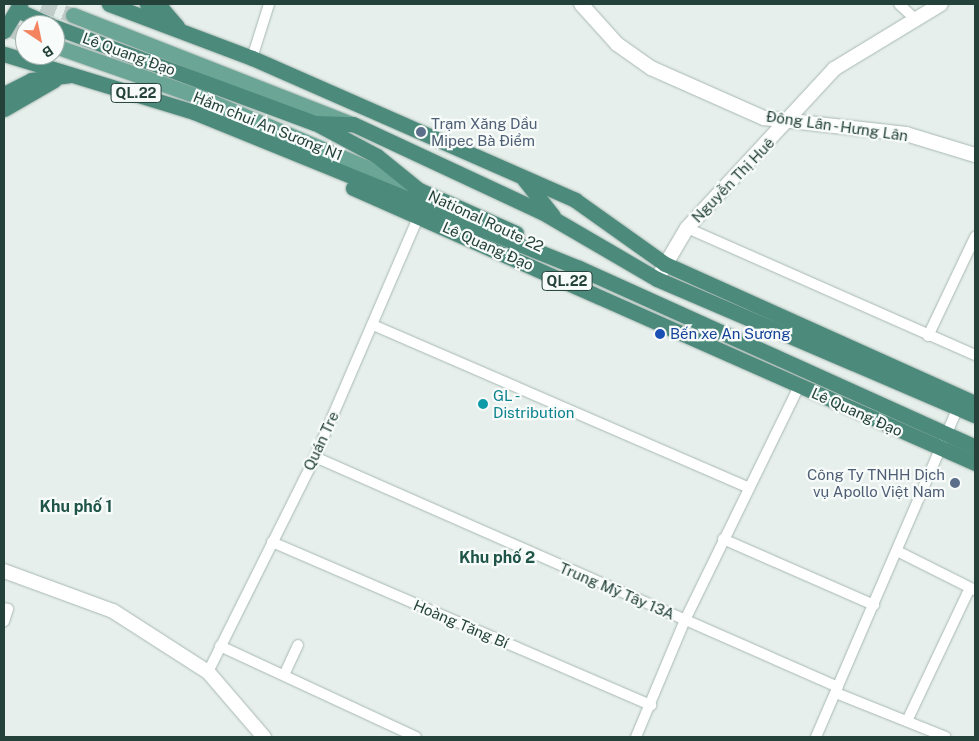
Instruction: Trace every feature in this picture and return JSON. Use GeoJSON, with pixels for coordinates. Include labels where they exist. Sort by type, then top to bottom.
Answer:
{"type":"FeatureCollection","features":[{"type":"Feature","properties":{"kind":"highway"},"geometry":{"type":"LineString","coordinates":[[109,4],[178,28],[252,58]]}},
{"type":"Feature","properties":{"kind":"highway"},"geometry":{"type":"LineString","coordinates":[[147,4],[162,9],[178,28]]}},
{"type":"Feature","properties":{"kind":"highway"},"geometry":{"type":"LineString","coordinates":[[4,31],[18,7],[33,15]]}},
{"type":"Feature","properties":{"kind":"highway","name":"Lê Quang Đạo"},"geometry":{"type":"LineString","coordinates":[[65,31],[315,123],[378,156],[419,190]]}},
{"type":"Feature","properties":{"kind":"highway","name":"Lê Quang Đạo"},"geometry":{"type":"LineString","coordinates":[[4,54],[78,74],[194,112],[234,137],[421,210],[579,268],[847,399],[941,449],[975,463]]}},
{"type":"Feature","properties":{"kind":"highway","name":"Lê Quang Đạo"},"geometry":{"type":"LineString","coordinates":[[252,58],[575,200],[665,264],[965,402],[975,415]]}},
{"type":"Feature","properties":{"kind":"highway"},"geometry":{"type":"LineString","coordinates":[[4,94],[31,80],[78,74]]}},
{"type":"Feature","properties":{"kind":"highway"},"geometry":{"type":"LineString","coordinates":[[4,109],[58,77]]}},
{"type":"Feature","properties":{"kind":"highway","name":"Lê Quang Đạo"},"geometry":{"type":"LineString","coordinates":[[315,123],[353,124],[558,221],[657,280],[965,402]]}},
{"type":"Feature","properties":{"kind":"highway"},"geometry":{"type":"LineString","coordinates":[[522,176],[558,221]]}},
{"type":"Feature","properties":{"kind":"highway","name":"National Route 22"},"geometry":{"type":"LineString","coordinates":[[419,190],[491,220],[579,268]]}},
{"type":"Feature","properties":{"kind":"highway","name":"Lê Quang Đạo"},"geometry":{"type":"LineString","coordinates":[[421,210],[799,386],[847,399],[946,434],[975,448]]}},
{"type":"Feature","properties":{"kind":"main road"},"geometry":{"type":"LineString","coordinates":[[74,15],[214,66],[353,124]]}},
{"type":"Feature","properties":{"kind":"main road","name":"Hầm chui An Sương N1"},"geometry":{"type":"LineString","coordinates":[[65,49],[218,104],[419,190]]}},
{"type":"Feature","properties":{"kind":"street"},"geometry":{"type":"LineString","coordinates":[[252,58],[269,4]]}},
{"type":"Feature","properties":{"kind":"street","name":"Đông Lân - Hưng Lân"},"geometry":{"type":"LineString","coordinates":[[581,4],[617,44],[651,68],[764,118],[906,134],[975,155]]}},
{"type":"Feature","properties":{"kind":"street"},"geometry":{"type":"LineString","coordinates":[[899,4],[913,17]]}},
{"type":"Feature","properties":{"kind":"street","name":"Nguyễn Thị Huê"},"geometry":{"type":"LineString","coordinates":[[657,280],[687,228],[788,122],[834,69],[913,17],[941,4]]}},
{"type":"Feature","properties":{"kind":"street","name":"Quán Tre"},"geometry":{"type":"LineString","coordinates":[[208,672],[315,457],[374,325],[421,210]]}},
{"type":"Feature","properties":{"kind":"street"},"geometry":{"type":"LineString","coordinates":[[687,228],[928,336],[975,355]]}},
{"type":"Feature","properties":{"kind":"street"},"geometry":{"type":"LineString","coordinates":[[928,336],[975,237]]}},
{"type":"Feature","properties":{"kind":"street"},"geometry":{"type":"LineString","coordinates":[[374,325],[748,487]]}},
{"type":"Feature","properties":{"kind":"street"},"geometry":{"type":"LineString","coordinates":[[636,737],[651,706],[685,620],[748,487],[799,386]]}},
{"type":"Feature","properties":{"kind":"street"},"geometry":{"type":"LineString","coordinates":[[816,737],[946,434],[965,402]]}},
{"type":"Feature","properties":{"kind":"street","name":"Trung Mỹ Tây 13A"},"geometry":{"type":"LineString","coordinates":[[315,457],[946,737]]}},
{"type":"Feature","properties":{"kind":"street"},"geometry":{"type":"LineString","coordinates":[[724,539],[874,605]]}},
{"type":"Feature","properties":{"kind":"street","name":"Hoàng Tăng Bí"},"geometry":{"type":"LineString","coordinates":[[272,542],[651,706]]}},
{"type":"Feature","properties":{"kind":"street"},"geometry":{"type":"LineString","coordinates":[[897,551],[973,589],[907,721]]}},
{"type":"Feature","properties":{"kind":"street"},"geometry":{"type":"LineString","coordinates":[[4,571],[113,611],[208,672],[264,737]]}},
{"type":"Feature","properties":{"kind":"street"},"geometry":{"type":"LineString","coordinates":[[4,608],[8,608],[4,621]]}},
{"type":"Feature","properties":{"kind":"street"},"geometry":{"type":"LineString","coordinates":[[284,676],[298,645]]}},
{"type":"Feature","properties":{"kind":"street"},"geometry":{"type":"LineString","coordinates":[[220,646],[416,737]]}},
{"type":"Feature","properties":{"kind":"tunnel"},"geometry":{"type":"LineString","coordinates":[[42,4],[73,15]]}},
{"type":"Feature","properties":{"kind":"tunnel"},"geometry":{"type":"LineString","coordinates":[[4,27],[15,31]]}},
{"type":"Feature","properties":{"kind":"place","name":"Trạm Xăng Dầu Mipec Bà Điểm"},"geometry":{"type":"Point","coordinates":[421,132]}},
{"type":"Feature","properties":{"kind":"place","name":"Bến xe An Sương"},"geometry":{"type":"Point","coordinates":[660,334]}},
{"type":"Feature","properties":{"kind":"place","name":"GL - Distribution"},"geometry":{"type":"Point","coordinates":[483,404]}},
{"type":"Feature","properties":{"kind":"place","name":"Công Ty TNHH Dịch vụ Apollo Việt Nam"},"geometry":{"type":"Point","coordinates":[955,483]}},
{"type":"Feature","properties":{"kind":"district","name":"Khu phố 1"},"geometry":{"type":"Point","coordinates":[76,507]}},
{"type":"Feature","properties":{"kind":"district","name":"Khu phố 2"},"geometry":{"type":"Point","coordinates":[497,558]}}]}
